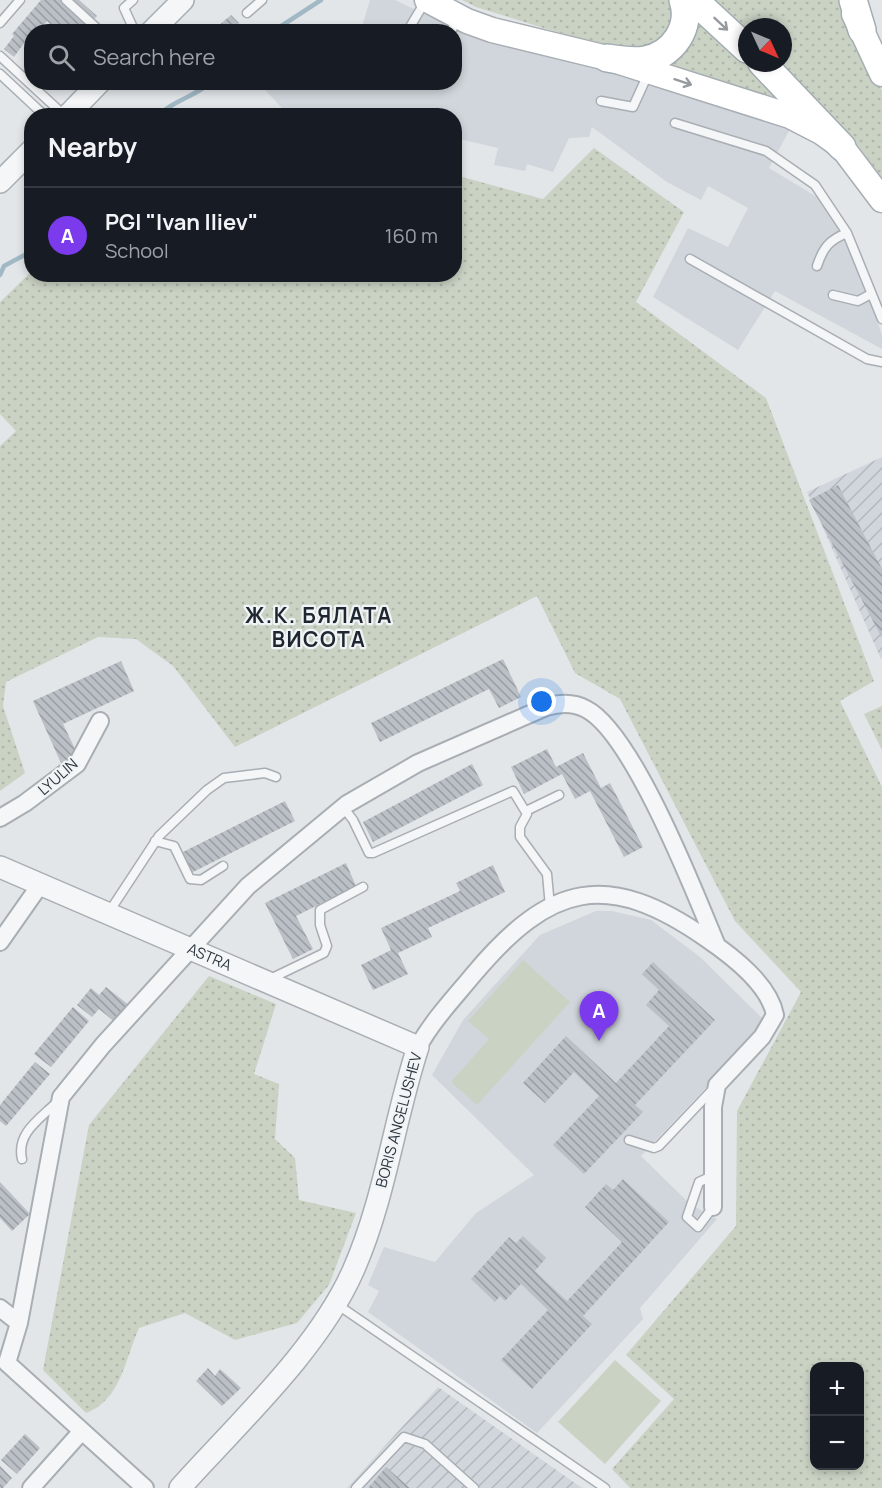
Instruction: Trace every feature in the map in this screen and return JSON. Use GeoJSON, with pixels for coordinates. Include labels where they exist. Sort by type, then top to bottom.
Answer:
{"type":"FeatureCollection","features":[{"type":"Feature","properties":{"kind":"main road"},"geometry":{"type":"LineString","coordinates":[[426,0],[455,24]]}},
{"type":"Feature","properties":{"kind":"main road"},"geometry":{"type":"LineString","coordinates":[[607,58],[645,60],[668,49],[685,27],[686,14],[683,0]]}},
{"type":"Feature","properties":{"kind":"main road"},"geometry":{"type":"LineString","coordinates":[[694,0],[738,41]]}},
{"type":"Feature","properties":{"kind":"main road"},"geometry":{"type":"LineString","coordinates":[[850,0],[882,74]]}},
{"type":"Feature","properties":{"kind":"main road"},"geometry":{"type":"LineString","coordinates":[[462,25],[492,30],[607,58],[650,71],[790,116],[814,127],[842,147]]}},
{"type":"Feature","properties":{"kind":"main road"},"geometry":{"type":"LineString","coordinates":[[771,72],[842,147],[882,200]]}},
{"type":"Feature","properties":{"kind":"street"},"geometry":{"type":"LineString","coordinates":[[159,24],[183,0]]}},
{"type":"Feature","properties":{"kind":"street"},"geometry":{"type":"LineString","coordinates":[[74,108],[92,90]]}},
{"type":"Feature","properties":{"kind":"street"},"geometry":{"type":"LineString","coordinates":[[5,174],[24,157]]}},
{"type":"Feature","properties":{"kind":"street"},"geometry":{"type":"LineString","coordinates":[[145,1488],[4,1364],[19,1323],[62,1097],[104,1045],[248,886],[343,807],[418,763],[529,713],[563,703],[586,709],[609,727],[629,757],[678,855],[717,946]]}},
{"type":"Feature","properties":{"kind":"street","name":"LYULIN"},"geometry":{"type":"LineString","coordinates":[[0,818],[25,803],[77,764],[100,721]]}},
{"type":"Feature","properties":{"kind":"street","name":"ASTRA"},"geometry":{"type":"LineString","coordinates":[[0,867],[188,950],[418,1047]]}},
{"type":"Feature","properties":{"kind":"street"},"geometry":{"type":"LineString","coordinates":[[0,942],[40,885]]}},
{"type":"Feature","properties":{"kind":"street","name":"BORIS ANGELUSHEV"},"geometry":{"type":"LineString","coordinates":[[180,1488],[294,1361],[335,1303],[353,1272],[377,1206],[406,1082],[418,1047],[441,1013],[496,948],[516,929],[550,907],[586,895],[622,896],[661,910],[717,946],[767,993],[775,1015],[762,1037],[717,1085]]}},
{"type":"Feature","properties":{"kind":"street"},"geometry":{"type":"LineString","coordinates":[[713,1207],[713,1107],[717,1085]]}},
{"type":"Feature","properties":{"kind":"street"},"geometry":{"type":"LineString","coordinates":[[0,1308],[19,1323]]}},
{"type":"Feature","properties":{"kind":"street"},"geometry":{"type":"LineString","coordinates":[[31,1488],[82,1431]]}},
{"type":"Feature","properties":{"kind":"lane"},"geometry":{"type":"LineString","coordinates":[[0,23],[20,0]]}},
{"type":"Feature","properties":{"kind":"lane"},"geometry":{"type":"LineString","coordinates":[[66,0],[92,24]]}},
{"type":"Feature","properties":{"kind":"lane"},"geometry":{"type":"LineString","coordinates":[[131,24],[124,8],[133,0]]}},
{"type":"Feature","properties":{"kind":"lane"},"geometry":{"type":"LineString","coordinates":[[247,13],[262,0]]}},
{"type":"Feature","properties":{"kind":"lane"},"geometry":{"type":"LineString","coordinates":[[412,24],[426,0]]}},
{"type":"Feature","properties":{"kind":"lane"},"geometry":{"type":"LineString","coordinates":[[0,56],[24,78]]}},
{"type":"Feature","properties":{"kind":"lane"},"geometry":{"type":"LineString","coordinates":[[601,102],[633,107],[650,71]]}},
{"type":"Feature","properties":{"kind":"lane"},"geometry":{"type":"LineString","coordinates":[[0,74],[36,108]]}},
{"type":"Feature","properties":{"kind":"lane"},"geometry":{"type":"LineString","coordinates":[[37,90],[57,108]]}},
{"type":"Feature","properties":{"kind":"lane"},"geometry":{"type":"LineString","coordinates":[[675,123],[766,151],[815,185],[847,233],[882,318]]}},
{"type":"Feature","properties":{"kind":"lane"},"geometry":{"type":"LineString","coordinates":[[817,266],[822,251],[832,239],[847,233]]}},
{"type":"Feature","properties":{"kind":"lane"},"geometry":{"type":"LineString","coordinates":[[690,259],[867,359],[882,362]]}},
{"type":"Feature","properties":{"kind":"lane"},"geometry":{"type":"LineString","coordinates":[[833,295],[858,301],[871,294]]}},
{"type":"Feature","properties":{"kind":"lane"},"geometry":{"type":"LineString","coordinates":[[107,915],[155,841],[207,790],[224,778],[265,773],[276,777]]}},
{"type":"Feature","properties":{"kind":"lane"},"geometry":{"type":"LineString","coordinates":[[343,807],[371,853],[513,791],[527,814],[520,827],[520,837],[548,874],[550,907]]}},
{"type":"Feature","properties":{"kind":"lane"},"geometry":{"type":"LineString","coordinates":[[526,811],[559,795]]}},
{"type":"Feature","properties":{"kind":"lane"},"geometry":{"type":"LineString","coordinates":[[155,841],[174,846],[190,879],[201,880],[223,866]]}},
{"type":"Feature","properties":{"kind":"lane"},"geometry":{"type":"LineString","coordinates":[[264,982],[324,953],[327,946],[320,925],[320,910],[363,887]]}},
{"type":"Feature","properties":{"kind":"lane"},"geometry":{"type":"LineString","coordinates":[[628,1140],[654,1148],[660,1146],[717,1085]]}},
{"type":"Feature","properties":{"kind":"lane"},"geometry":{"type":"LineString","coordinates":[[22,1159],[20,1144],[23,1136],[62,1097]]}},
{"type":"Feature","properties":{"kind":"lane"},"geometry":{"type":"LineString","coordinates":[[712,1176],[699,1182],[687,1217],[698,1227],[713,1207]]}},
{"type":"Feature","properties":{"kind":"lane"},"geometry":{"type":"LineString","coordinates":[[335,1303],[605,1488]]}},
{"type":"Feature","properties":{"kind":"lane"},"geometry":{"type":"LineString","coordinates":[[356,1488],[404,1437],[425,1444],[474,1488]]}},
{"type":"Feature","properties":{"kind":"shaded area"},"geometry":{"type":"Polygon","coordinates":[[[370,0],[395,0],[445,24],[363,24],[370,0]]]}},
{"type":"Feature","properties":{"kind":"shaded area"},"geometry":{"type":"Polygon","coordinates":[[[462,0],[674,0],[675,9],[671,25],[662,39],[655,45],[634,50],[557,32],[476,7],[462,0]]]}},
{"type":"Feature","properties":{"kind":"shaded area"},"geometry":{"type":"Polygon","coordinates":[[[712,0],[842,0],[882,91],[882,180],[853,138],[790,72],[792,72],[792,18],[738,18],[738,23],[712,0]]]}},
{"type":"Feature","properties":{"kind":"shaded area"},"geometry":{"type":"Polygon","coordinates":[[[698,13],[738,53],[738,72],[756,72],[791,107],[667,73],[662,61],[698,13]]]}},
{"type":"Feature","properties":{"kind":"shaded area"},"geometry":{"type":"Polygon","coordinates":[[[462,32],[613,70],[790,129],[769,168],[817,197],[838,227],[857,263],[882,335],[882,349],[775,291],[738,350],[653,297],[688,228],[728,247],[748,208],[708,186],[701,200],[667,182],[592,127],[589,137],[569,138],[553,172],[527,164],[525,171],[494,165],[498,148],[462,140],[462,108],[282,108],[266,91],[462,90],[462,32]]]}},
{"type":"Feature","properties":{"kind":"shaded area"},"geometry":{"type":"Polygon","coordinates":[[[594,148],[684,212],[636,302],[766,398],[874,681],[840,701],[882,787],[882,1488],[630,1488],[612,1469],[674,1399],[626,1355],[736,1226],[737,1111],[801,992],[735,921],[620,699],[575,673],[537,596],[235,747],[173,666],[136,639],[98,637],[6,682],[3,706],[25,773],[0,791],[0,446],[16,431],[0,414],[0,302],[24,279],[24,282],[462,282],[462,177],[543,199],[594,148]]]}},
{"type":"Feature","properties":{"kind":"shaded area"},"geometry":{"type":"Polygon","coordinates":[[[882,457],[882,658],[881,659],[807,492],[882,457]]]}},
{"type":"Feature","properties":{"kind":"shaded area"},"geometry":{"type":"Polygon","coordinates":[[[882,706],[882,750],[864,714],[882,706]]]}},
{"type":"Feature","properties":{"kind":"shaded area"},"geometry":{"type":"Polygon","coordinates":[[[596,911],[612,911],[651,920],[700,957],[763,1019],[740,1052],[641,1156],[690,1204],[717,1219],[640,1308],[643,1319],[537,1433],[368,1312],[379,1291],[368,1285],[384,1247],[435,1262],[476,1213],[534,1175],[432,1075],[463,1020],[540,935],[596,911]]]}},
{"type":"Feature","properties":{"kind":"shaded area"},"geometry":{"type":"Polygon","coordinates":[[[523,960],[570,1002],[477,1105],[451,1082],[489,1039],[468,1021],[523,960]]]}},
{"type":"Feature","properties":{"kind":"shaded area"},"geometry":{"type":"Polygon","coordinates":[[[209,976],[276,1004],[254,1074],[279,1084],[275,1139],[295,1158],[299,1200],[356,1213],[329,1285],[297,1323],[235,1340],[185,1313],[139,1328],[114,1389],[98,1407],[86,1413],[43,1370],[89,1125],[209,976]]]}},
{"type":"Feature","properties":{"kind":"shaded area"},"geometry":{"type":"Polygon","coordinates":[[[615,1360],[661,1401],[605,1464],[558,1422],[615,1360]]]}},
{"type":"Feature","properties":{"kind":"shaded area"},"geometry":{"type":"Polygon","coordinates":[[[438,1387],[582,1488],[347,1488],[438,1387]]]}},
{"type":"Feature","properties":{"kind":"building"},"geometry":{"type":"Polygon","coordinates":[[[41,0],[79,0],[97,16],[90,24],[50,24],[47,21],[44,24],[24,24],[24,43],[14,57],[4,49],[14,36],[12,34],[41,0]]]}},
{"type":"Feature","properties":{"kind":"building"},"geometry":{"type":"Polygon","coordinates":[[[231,15],[239,23],[238,24],[220,24],[231,15]]]}},
{"type":"Feature","properties":{"kind":"building"},"geometry":{"type":"Polygon","coordinates":[[[838,485],[882,569],[882,638],[809,500],[838,485]]]}},
{"type":"Feature","properties":{"kind":"building"},"geometry":{"type":"Polygon","coordinates":[[[503,659],[521,697],[499,708],[489,689],[380,742],[371,723],[503,659]]]}},
{"type":"Feature","properties":{"kind":"building"},"geometry":{"type":"Polygon","coordinates":[[[121,661],[134,691],[63,724],[78,755],[61,763],[33,701],[121,661]]]}},
{"type":"Feature","properties":{"kind":"building"},"geometry":{"type":"Polygon","coordinates":[[[547,749],[556,767],[583,753],[601,788],[610,783],[643,847],[624,857],[590,791],[575,799],[562,774],[524,794],[511,767],[547,749]]]}},
{"type":"Feature","properties":{"kind":"building"},"geometry":{"type":"Polygon","coordinates":[[[472,764],[483,785],[373,842],[363,822],[472,764]]]}},
{"type":"Feature","properties":{"kind":"building"},"geometry":{"type":"Polygon","coordinates":[[[285,801],[295,821],[191,873],[181,853],[285,801]]]}},
{"type":"Feature","properties":{"kind":"building"},"geometry":{"type":"Polygon","coordinates":[[[346,863],[356,886],[296,916],[313,949],[293,959],[265,903],[346,863]]]}},
{"type":"Feature","properties":{"kind":"building"},"geometry":{"type":"Polygon","coordinates":[[[493,865],[505,892],[428,928],[432,937],[398,953],[408,974],[373,990],[361,965],[391,950],[381,928],[460,891],[456,883],[493,865]]]}},
{"type":"Feature","properties":{"kind":"building"},"geometry":{"type":"Polygon","coordinates":[[[653,962],[715,1020],[635,1105],[643,1112],[584,1174],[553,1145],[599,1096],[574,1072],[545,1103],[523,1083],[566,1036],[616,1083],[669,1026],[646,1005],[659,990],[642,974],[653,962]]]}},
{"type":"Feature","properties":{"kind":"building"},"geometry":{"type":"Polygon","coordinates":[[[106,987],[130,1006],[116,1023],[99,1009],[92,1017],[77,1005],[91,988],[99,995],[106,987]]]}},
{"type":"Feature","properties":{"kind":"building"},"geometry":{"type":"Polygon","coordinates":[[[73,1007],[89,1021],[51,1067],[34,1054],[73,1007]]]}},
{"type":"Feature","properties":{"kind":"building"},"geometry":{"type":"Polygon","coordinates":[[[35,1062],[50,1074],[6,1126],[0,1121],[0,1105],[35,1062]]]}},
{"type":"Feature","properties":{"kind":"building"},"geometry":{"type":"Polygon","coordinates":[[[623,1179],[669,1222],[583,1316],[592,1324],[532,1389],[501,1360],[548,1310],[521,1284],[505,1301],[500,1296],[495,1302],[471,1279],[509,1237],[516,1243],[523,1236],[546,1258],[535,1271],[567,1301],[622,1242],[585,1207],[606,1184],[613,1190],[623,1179]]]}},
{"type":"Feature","properties":{"kind":"building"},"geometry":{"type":"Polygon","coordinates":[[[0,1182],[30,1214],[12,1231],[0,1218],[0,1182]]]}},
{"type":"Feature","properties":{"kind":"building"},"geometry":{"type":"Polygon","coordinates":[[[208,1368],[215,1376],[220,1369],[241,1388],[222,1406],[196,1381],[208,1368]]]}},
{"type":"Feature","properties":{"kind":"building"},"geometry":{"type":"Polygon","coordinates":[[[25,1434],[40,1448],[17,1474],[1,1460],[25,1434]]]}},
{"type":"Feature","properties":{"kind":"building"},"geometry":{"type":"Polygon","coordinates":[[[0,1466],[12,1478],[3,1488],[0,1488],[0,1466]]]}},
{"type":"Feature","properties":{"kind":"building"},"geometry":{"type":"Polygon","coordinates":[[[386,1467],[410,1488],[368,1488],[386,1467]]]}},
{"type":"Feature","properties":{"kind":"waterway"},"geometry":{"type":"LineString","coordinates":[[284,24],[321,0]]}},
{"type":"Feature","properties":{"kind":"waterway"},"geometry":{"type":"LineString","coordinates":[[168,108],[200,90]]}},
{"type":"Feature","properties":{"kind":"waterway"},"geometry":{"type":"LineString","coordinates":[[0,275],[4,266],[24,255]]}},
{"type":"Feature","properties":{"kind":"place","name":"PGI \"Ivan Iliev\""},"geometry":{"type":"Point","coordinates":[599,1041]}},
{"type":"Feature","properties":{"kind":"district","name":"Ж.К. БЯЛАТА ВИСОТА"},"geometry":{"type":"Point","coordinates":[319,628]}}]}
